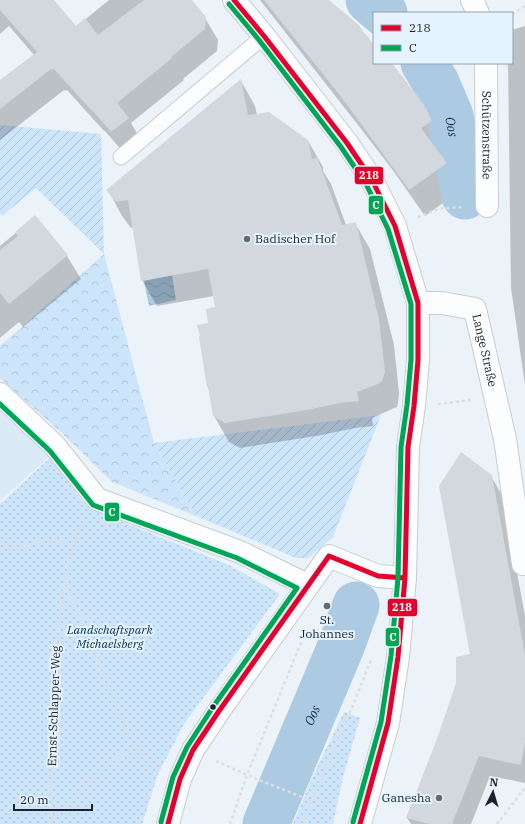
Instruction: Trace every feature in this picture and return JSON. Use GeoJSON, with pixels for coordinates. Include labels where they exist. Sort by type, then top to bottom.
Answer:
{"type":"FeatureCollection","features":[{"type":"Feature","properties":{"kind":"street"},"geometry":{"type":"LineString","coordinates":[[234,0],[264,36],[347,143],[372,180],[395,226],[418,303],[418,360],[414,406],[408,447],[405,578],[398,657],[388,723],[362,824]]}},
{"type":"Feature","properties":{"kind":"street"},"geometry":{"type":"LineString","coordinates":[[472,0],[478,12]]}},
{"type":"Feature","properties":{"kind":"street","name":"Schützenstraße"},"geometry":{"type":"LineString","coordinates":[[486,64],[487,206]]}},
{"type":"Feature","properties":{"kind":"street","name":"Lange Straße"},"geometry":{"type":"LineString","coordinates":[[418,303],[442,303],[475,309],[505,439],[524,564]]}},
{"type":"Feature","properties":{"kind":"street"},"geometry":{"type":"LineString","coordinates":[[0,394],[55,446],[97,499],[240,552],[307,585]]}},
{"type":"Feature","properties":{"kind":"street"},"geometry":{"type":"LineString","coordinates":[[168,824],[180,779],[193,750],[307,585],[329,556],[378,576],[405,578]]}},
{"type":"Feature","properties":{"kind":"lane"},"geometry":{"type":"LineString","coordinates":[[121,157],[264,36]]}},
{"type":"Feature","properties":{"kind":"path"},"geometry":{"type":"LineString","coordinates":[[513,13],[525,6]]}},
{"type":"Feature","properties":{"kind":"path"},"geometry":{"type":"LineString","coordinates":[[395,226],[438,209],[487,206]]}},
{"type":"Feature","properties":{"kind":"path"},"geometry":{"type":"LineString","coordinates":[[414,406],[495,398]]}},
{"type":"Feature","properties":{"kind":"path","name":"Ernst-Schlapper-Weg"},"geometry":{"type":"LineString","coordinates":[[52,822],[50,779],[56,716],[56,647],[64,584],[74,544],[90,507],[97,499]]}},
{"type":"Feature","properties":{"kind":"path"},"geometry":{"type":"LineString","coordinates":[[0,540],[8,550],[47,540],[74,544]]}},
{"type":"Feature","properties":{"kind":"path"},"geometry":{"type":"LineString","coordinates":[[64,584],[81,617],[133,748],[180,779]]}},
{"type":"Feature","properties":{"kind":"path"},"geometry":{"type":"LineString","coordinates":[[230,824],[247,775],[303,638]]}},
{"type":"Feature","properties":{"kind":"path"},"geometry":{"type":"LineString","coordinates":[[303,824],[372,658]]}},
{"type":"Feature","properties":{"kind":"path"},"geometry":{"type":"LineString","coordinates":[[52,822],[106,765],[133,748]]}},
{"type":"Feature","properties":{"kind":"path"},"geometry":{"type":"LineString","coordinates":[[193,750],[247,775],[307,799],[362,824]]}},
{"type":"Feature","properties":{"kind":"path"},"geometry":{"type":"LineString","coordinates":[[497,824],[525,788]]}},
{"type":"Feature","properties":{"kind":"shaded area"},"geometry":{"type":"Polygon","coordinates":[[[0,388],[49,456],[0,501],[0,388]]]}},
{"type":"Feature","properties":{"kind":"green space"},"geometry":{"type":"Polygon","coordinates":[[[0,125],[101,134],[104,254],[36,188],[2,216],[0,213],[0,125]]]}},
{"type":"Feature","properties":{"kind":"green space"},"geometry":{"type":"Polygon","coordinates":[[[104,254],[154,443],[196,516],[112,482],[66,437],[0,378],[0,346],[104,254]]]}},
{"type":"Feature","properties":{"kind":"green space"},"geometry":{"type":"Polygon","coordinates":[[[381,415],[333,537],[308,558],[296,558],[196,516],[154,443],[381,415]]]}},
{"type":"Feature","properties":{"kind":"green space","name":"Landschaftspark Michaelsberg"},"geometry":{"type":"Polygon","coordinates":[[[50,458],[83,502],[103,514],[229,565],[280,594],[184,724],[158,774],[142,824],[0,824],[0,504],[50,458]]]}},
{"type":"Feature","properties":{"kind":"green space"},"geometry":{"type":"Polygon","coordinates":[[[344,712],[360,718],[343,777],[333,824],[293,824],[312,778],[344,712]]]}},
{"type":"Feature","properties":{"kind":"water"},"geometry":{"type":"Polygon","coordinates":[[[172,275],[176,300],[149,306],[144,281],[172,275]]]}},
{"type":"Feature","properties":{"kind":"building"},"geometry":{"type":"Polygon","coordinates":[[[0,0],[54,0],[76,26],[85,18],[98,35],[144,0],[192,0],[206,17],[205,29],[117,103],[129,118],[111,132],[54,69],[51,69],[0,109],[0,80],[37,52],[0,10],[0,0]]]}},
{"type":"Feature","properties":{"kind":"building"},"geometry":{"type":"Polygon","coordinates":[[[264,0],[329,0],[360,26],[373,44],[373,64],[393,64],[424,105],[432,121],[421,128],[447,163],[409,190],[342,98],[264,0]]]}},
{"type":"Feature","properties":{"kind":"building","name":"Badischer Hof"},"geometry":{"type":"Polygon","coordinates":[[[241,79],[248,115],[269,112],[308,140],[312,159],[317,157],[342,225],[356,222],[379,319],[385,372],[382,381],[378,384],[357,392],[359,401],[225,423],[213,416],[197,325],[208,323],[206,309],[215,307],[208,269],[141,281],[128,200],[116,202],[106,190],[241,79]]]}},
{"type":"Feature","properties":{"kind":"building"},"geometry":{"type":"Polygon","coordinates":[[[35,215],[68,255],[9,304],[0,293],[0,250],[18,236],[15,232],[35,215]]]}},
{"type":"Feature","properties":{"kind":"building"},"geometry":{"type":"Polygon","coordinates":[[[461,452],[492,475],[525,655],[525,742],[521,765],[479,756],[452,824],[430,824],[406,818],[437,739],[456,683],[456,657],[470,654],[439,486],[461,452]]]}},
{"type":"Feature","properties":{"kind":"waterway","name":"Oos"},"geometry":{"type":"LineString","coordinates":[[369,0],[383,12]]}},
{"type":"Feature","properties":{"kind":"waterway","name":"Oos"},"geometry":{"type":"LineString","coordinates":[[425,64],[436,83],[450,116],[465,196]]}},
{"type":"Feature","properties":{"kind":"waterway","name":"Oos"},"geometry":{"type":"LineString","coordinates":[[266,824],[342,644],[356,605]]}},
{"type":"Feature","properties":{"kind":"transit line","name":"218"},"geometry":{"type":"LineString","coordinates":[[234,0],[264,36],[347,143],[372,180],[395,226],[418,303],[418,360],[414,406],[408,447],[405,578],[398,657],[388,723],[360,824]]}},
{"type":"Feature","properties":{"kind":"transit line","name":"C"},"geometry":{"type":"LineString","coordinates":[[229,4],[259,40],[341,147],[366,184],[388,229],[411,304],[411,360],[401,447],[398,578],[391,656],[381,722],[353,822]]}},
{"type":"Feature","properties":{"kind":"transit line","name":"C"},"geometry":{"type":"LineString","coordinates":[[0,404],[50,451],[93,505],[237,558],[297,588],[213,707],[187,747],[173,777],[161,822]]}},
{"type":"Feature","properties":{"kind":"transit line","name":"218"},"geometry":{"type":"LineString","coordinates":[[168,824],[180,779],[193,750],[329,556],[378,576],[405,578]]}},
{"type":"Feature","properties":{"kind":"place","name":"Badischer Hof"},"geometry":{"type":"Point","coordinates":[247,239]}},
{"type":"Feature","properties":{"kind":"place","name":"St. Johannes"},"geometry":{"type":"Point","coordinates":[327,606]}},
{"type":"Feature","properties":{"kind":"place","name":"Ganesha"},"geometry":{"type":"Point","coordinates":[439,798]}}]}
